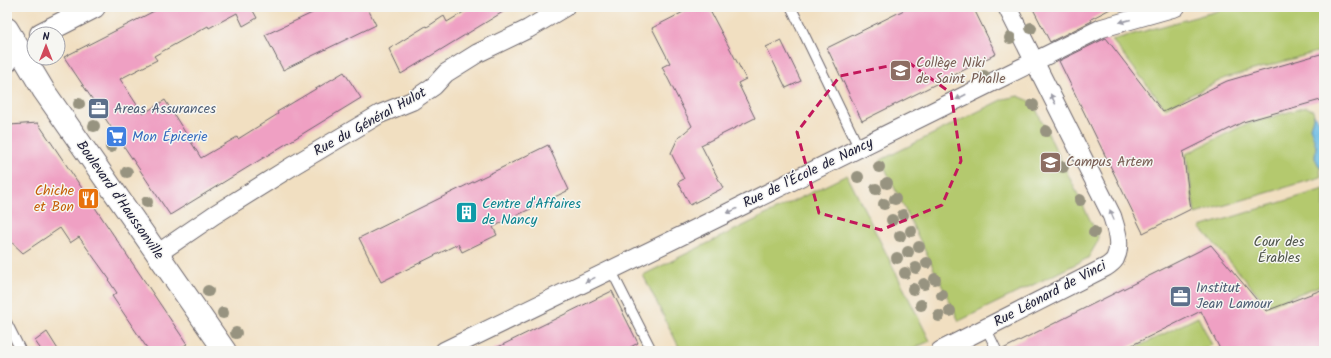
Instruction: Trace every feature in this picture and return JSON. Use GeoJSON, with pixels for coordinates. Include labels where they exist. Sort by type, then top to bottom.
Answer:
{"type":"FeatureCollection","features":[{"type":"Feature","properties":{"kind":"street"},"geometry":{"type":"LineString","coordinates":[[57,26],[94,7]]}},
{"type":"Feature","properties":{"kind":"street","name":"Rue du Général Hulot"},"geometry":{"type":"LineString","coordinates":[[157,254],[219,212],[294,165],[380,114],[412,101],[434,86],[446,73],[478,53],[528,29],[565,7]]}},
{"type":"Feature","properties":{"kind":"street","name":"Rue Léonard de Vinci"},"geometry":{"type":"LineString","coordinates":[[950,349],[986,328],[1106,267],[1114,260],[1117,253],[1118,235],[1112,216],[1007,7]]}},
{"type":"Feature","properties":{"kind":"street","name":"Rue de l'École de Nancy"},"geometry":{"type":"LineString","coordinates":[[444,351],[1102,28],[1176,7]]}},
{"type":"Feature","properties":{"kind":"street","name":"Boulevard d'Haussonville"},"geometry":{"type":"LineString","coordinates":[[7,29],[16,51],[225,351]]}},
{"type":"Feature","properties":{"kind":"lane"},"geometry":{"type":"LineString","coordinates":[[791,7],[859,148]]}},
{"type":"Feature","properties":{"kind":"lane"},"geometry":{"type":"LineString","coordinates":[[611,270],[648,350]]}},
{"type":"Feature","properties":{"kind":"lane"},"geometry":{"type":"LineString","coordinates":[[7,323],[21,351]]}},
{"type":"Feature","properties":{"kind":"lane"},"geometry":{"type":"LineString","coordinates":[[986,328],[997,351]]}},
{"type":"Feature","properties":{"kind":"highlighted area"},"geometry":{"type":"Polygon","coordinates":[[[908,62],[951,93],[961,161],[942,205],[881,230],[819,213],[797,132],[840,76],[908,62]]]}},
{"type":"Feature","properties":{"kind":"green space"},"geometry":{"type":"Polygon","coordinates":[[[1232,7],[1324,7],[1324,50],[1225,78],[1165,108],[1112,40],[1232,7]]]}},
{"type":"Feature","properties":{"kind":"green space"},"geometry":{"type":"Polygon","coordinates":[[[1018,96],[1030,101],[1035,107],[1098,236],[1098,241],[1088,258],[959,321],[881,160],[1003,99],[1018,96]]]}},
{"type":"Feature","properties":{"kind":"green space"},"geometry":{"type":"Polygon","coordinates":[[[1306,107],[1313,110],[1314,115],[1310,127],[1315,139],[1315,158],[1320,168],[1321,177],[1195,214],[1186,154],[1244,125],[1306,107]]]}},
{"type":"Feature","properties":{"kind":"green space"},"geometry":{"type":"Polygon","coordinates":[[[847,175],[930,341],[907,351],[681,351],[643,275],[847,175]]]}},
{"type":"Feature","properties":{"kind":"green space","name":"Cour des Érables"},"geometry":{"type":"Polygon","coordinates":[[[1324,189],[1324,284],[1268,306],[1200,227],[1324,189]]]}},
{"type":"Feature","properties":{"kind":"green space"},"geometry":{"type":"Polygon","coordinates":[[[1198,317],[1212,345],[1200,351],[1129,351],[1198,317]]]}},
{"type":"Feature","properties":{"kind":"water"},"geometry":{"type":"Polygon","coordinates":[[[1314,115],[1324,126],[1324,165],[1320,168],[1315,158],[1316,146],[1310,127],[1314,115]]]}},
{"type":"Feature","properties":{"kind":"building"},"geometry":{"type":"Polygon","coordinates":[[[162,7],[251,7],[257,18],[243,26],[237,13],[209,28],[208,26],[154,56],[157,60],[120,79],[143,114],[165,100],[201,158],[237,137],[238,139],[278,114],[277,112],[344,72],[361,98],[170,215],[66,60],[66,56],[162,7]]]}},
{"type":"Feature","properties":{"kind":"building"},"geometry":{"type":"Polygon","coordinates":[[[325,7],[367,7],[376,25],[283,70],[265,35],[325,7]]]}},
{"type":"Feature","properties":{"kind":"building"},"geometry":{"type":"Polygon","coordinates":[[[472,7],[511,7],[401,74],[389,49],[444,16],[447,22],[472,7]]]}},
{"type":"Feature","properties":{"kind":"building"},"geometry":{"type":"Polygon","coordinates":[[[693,7],[708,7],[746,79],[738,83],[755,118],[701,145],[723,188],[690,205],[678,182],[684,179],[671,153],[678,138],[692,126],[662,67],[670,63],[652,28],[693,7]]]}},
{"type":"Feature","properties":{"kind":"building","name":"Collège Niki de Saint Phalle"},"geometry":{"type":"Polygon","coordinates":[[[910,7],[973,7],[996,54],[862,121],[827,48],[910,7]]]}},
{"type":"Feature","properties":{"kind":"building"},"geometry":{"type":"Polygon","coordinates":[[[1032,7],[1114,7],[1091,19],[1092,21],[1050,42],[1032,7]]]}},
{"type":"Feature","properties":{"kind":"building"},"geometry":{"type":"Polygon","coordinates":[[[1106,38],[1163,112],[1227,81],[1324,53],[1324,99],[1243,122],[1183,152],[1191,209],[1143,233],[1059,61],[1106,38]]]}},
{"type":"Feature","properties":{"kind":"building"},"geometry":{"type":"Polygon","coordinates":[[[781,40],[801,81],[786,88],[766,47],[781,40]]]}},
{"type":"Feature","properties":{"kind":"building"},"geometry":{"type":"Polygon","coordinates":[[[38,123],[187,344],[176,351],[149,351],[112,296],[117,293],[109,281],[110,280],[79,237],[70,243],[60,228],[23,253],[7,238],[7,133],[10,125],[38,123]]]}},
{"type":"Feature","properties":{"kind":"building","name":"Centre d'Affaires de Nancy"},"geometry":{"type":"Polygon","coordinates":[[[548,145],[569,190],[493,227],[497,235],[462,252],[458,244],[381,282],[359,238],[548,145]]]}},
{"type":"Feature","properties":{"kind":"building","name":"Institut Jean Lamour"},"geometry":{"type":"Polygon","coordinates":[[[1211,245],[1266,311],[1324,289],[1324,351],[1221,351],[1201,311],[1120,351],[1003,351],[1003,349],[1211,245]]]}},
{"type":"Feature","properties":{"kind":"building"},"geometry":{"type":"Polygon","coordinates":[[[612,291],[638,343],[623,351],[490,351],[612,291]]]}},
{"type":"Feature","properties":{"kind":"building"},"geometry":{"type":"Polygon","coordinates":[[[47,332],[59,351],[42,351],[35,341],[47,332]]]}},
{"type":"Feature","properties":{"kind":"place","name":"Collège Niki de Saint Phalle"},"geometry":{"type":"Point","coordinates":[900,71]}},
{"type":"Feature","properties":{"kind":"place","name":"Areas Assurances"},"geometry":{"type":"Point","coordinates":[98,109]}},
{"type":"Feature","properties":{"kind":"place","name":"Mon Épicerie"},"geometry":{"type":"Point","coordinates":[117,137]}},
{"type":"Feature","properties":{"kind":"place","name":"Campus Artem"},"geometry":{"type":"Point","coordinates":[1051,162]}},
{"type":"Feature","properties":{"kind":"place","name":"Chiche et Bon"},"geometry":{"type":"Point","coordinates":[89,199]}},
{"type":"Feature","properties":{"kind":"place","name":"Centre d'Affaires de Nancy"},"geometry":{"type":"Point","coordinates":[467,212]}},
{"type":"Feature","properties":{"kind":"place","name":"Institut Jean Lamour"},"geometry":{"type":"Point","coordinates":[1181,296]}}]}
